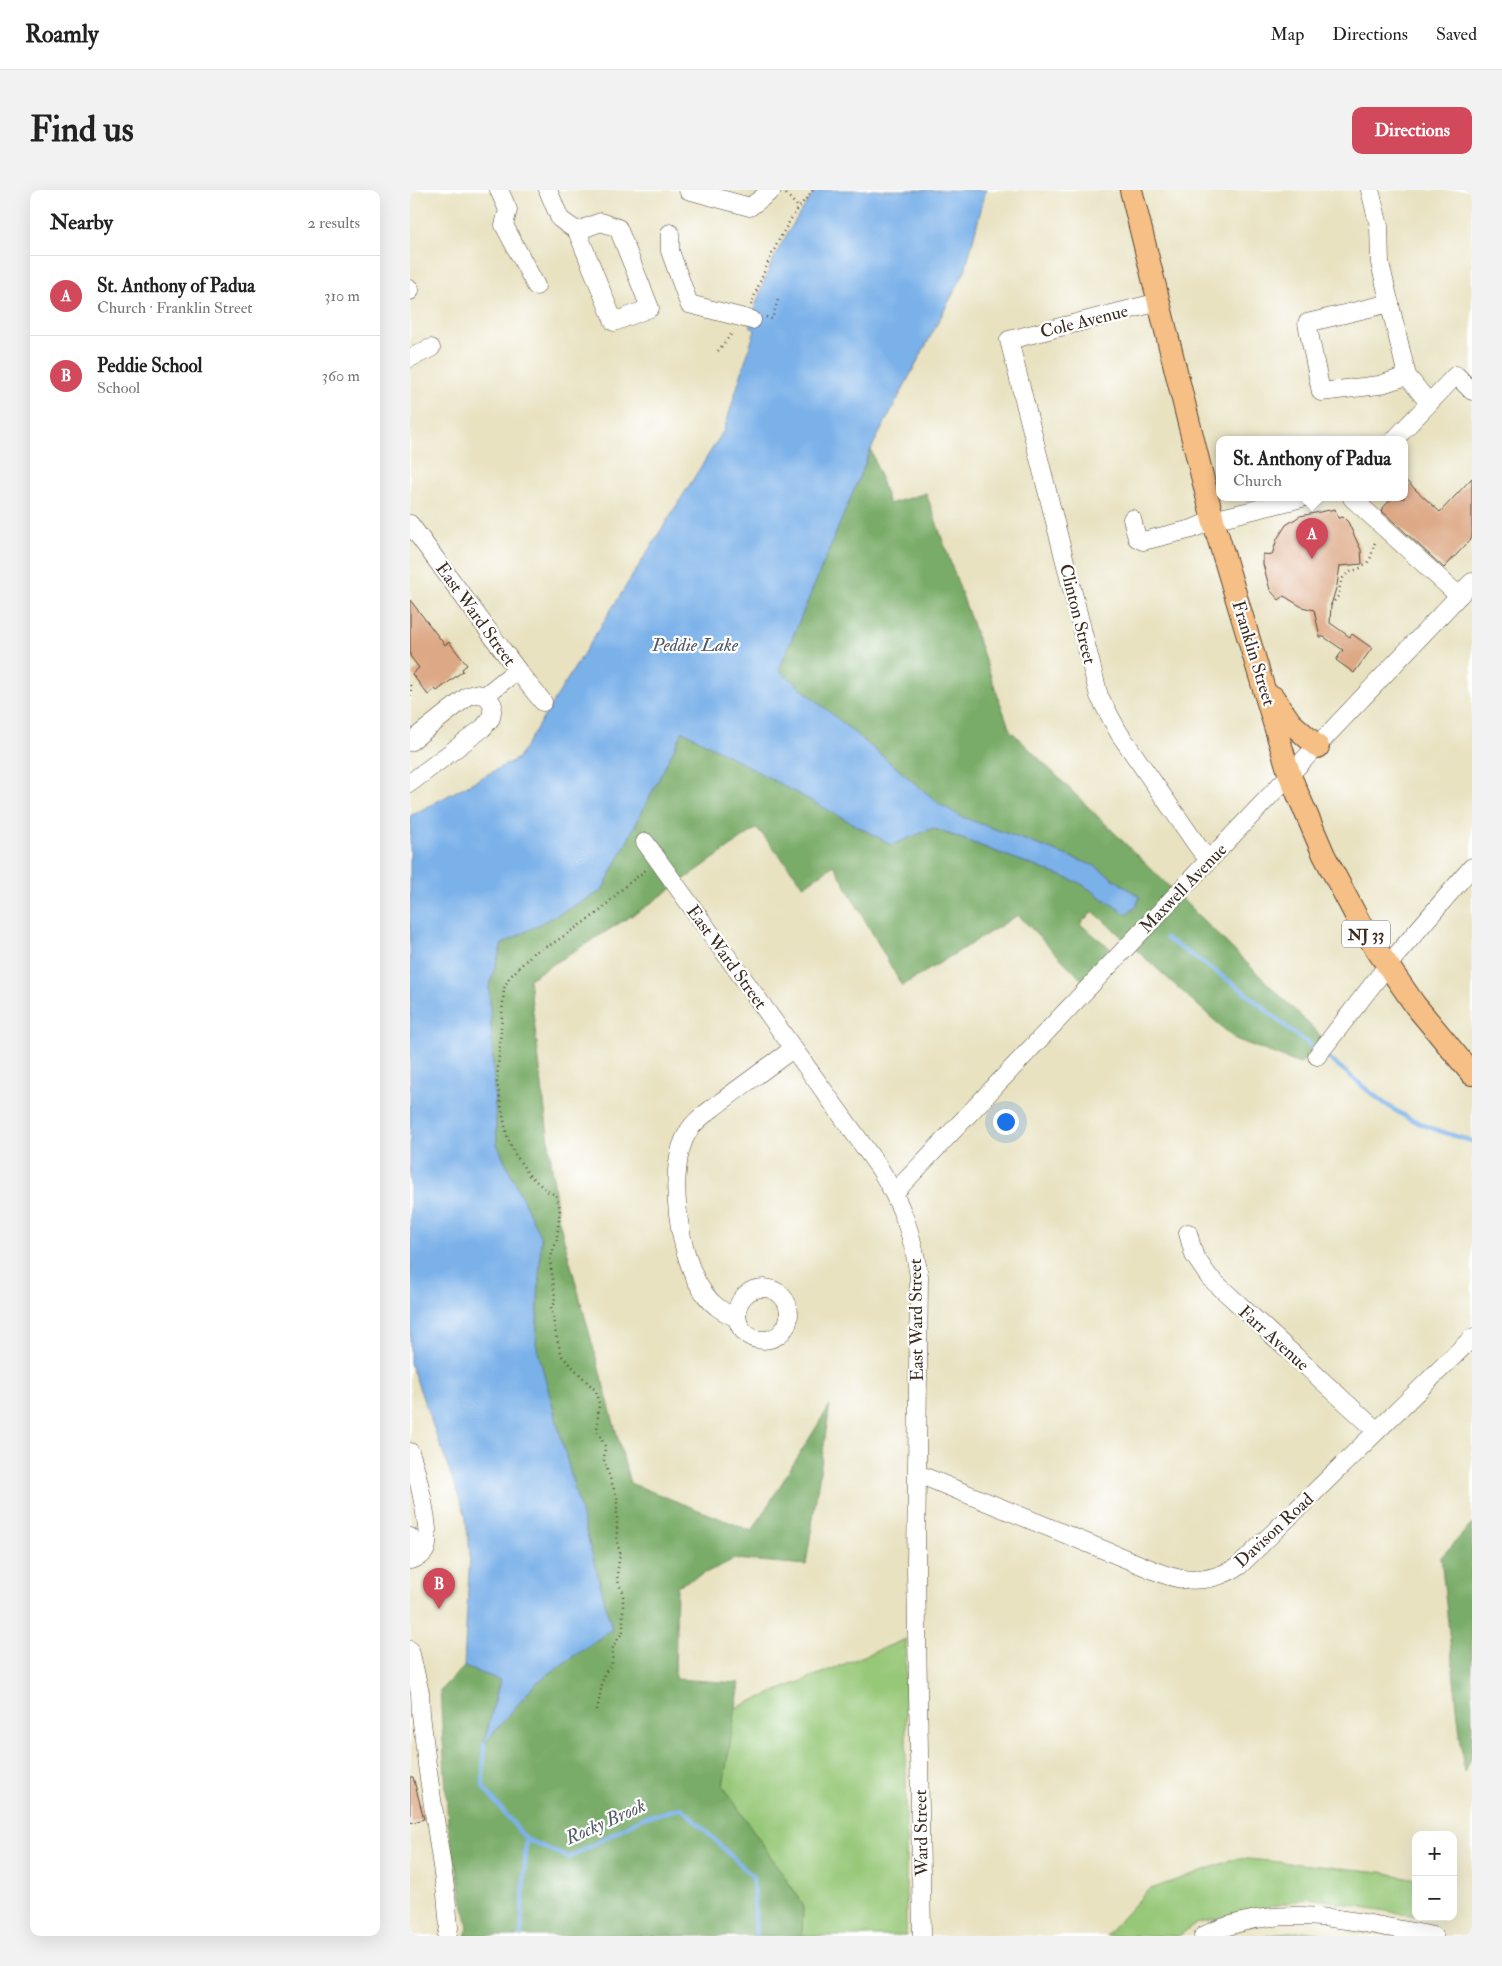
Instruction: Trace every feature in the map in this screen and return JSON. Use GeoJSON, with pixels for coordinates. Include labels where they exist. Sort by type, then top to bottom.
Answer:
{"type":"FeatureCollection","features":[{"type":"Feature","properties":{"kind":"main road","name":"Franklin Street"},"geometry":{"type":"LineString","coordinates":[[1131,190],[1213,520],[1290,776],[1324,855],[1364,931],[1414,1005],[1472,1074]]}},
{"type":"Feature","properties":{"kind":"main road"},"geometry":{"type":"LineString","coordinates":[[1262,681],[1291,722],[1318,747]]}},
{"type":"Feature","properties":{"kind":"street"},"geometry":{"type":"LineString","coordinates":[[499,190],[508,210],[504,225],[536,286]]}},
{"type":"Feature","properties":{"kind":"street"},"geometry":{"type":"LineString","coordinates":[[548,190],[560,219],[577,231],[614,322],[650,308],[618,228],[601,222],[577,231]]}},
{"type":"Feature","properties":{"kind":"street"},"geometry":{"type":"LineString","coordinates":[[688,190],[750,207],[772,190]]}},
{"type":"Feature","properties":{"kind":"street"},"geometry":{"type":"LineString","coordinates":[[1370,190],[1379,226],[1380,263],[1407,376],[1429,402]]}},
{"type":"Feature","properties":{"kind":"street"},"geometry":{"type":"LineString","coordinates":[[670,233],[670,251],[689,304],[748,317]]}},
{"type":"Feature","properties":{"kind":"street","name":"Cole Avenue"},"geometry":{"type":"LineString","coordinates":[[1010,340],[1159,302]]}},
{"type":"Feature","properties":{"kind":"street"},"geometry":{"type":"LineString","coordinates":[[1390,303],[1307,323],[1321,392],[1379,386],[1407,376]]}},
{"type":"Feature","properties":{"kind":"street","name":"Clinton Street"},"geometry":{"type":"LineString","coordinates":[[1010,340],[1099,696],[1119,732],[1209,860]]}},
{"type":"Feature","properties":{"kind":"street"},"geometry":{"type":"LineString","coordinates":[[410,358],[431,348]]}},
{"type":"Feature","properties":{"kind":"street"},"geometry":{"type":"LineString","coordinates":[[1398,436],[1456,375],[1472,391]]}},
{"type":"Feature","properties":{"kind":"street"},"geometry":{"type":"LineString","coordinates":[[1132,519],[1137,538],[1143,541],[1192,529],[1213,520],[1290,501]]}},
{"type":"Feature","properties":{"kind":"street"},"geometry":{"type":"LineString","coordinates":[[1355,501],[1459,596]]}},
{"type":"Feature","properties":{"kind":"street","name":"East Ward Street"},"geometry":{"type":"LineString","coordinates":[[413,536],[543,702]]}},
{"type":"Feature","properties":{"kind":"street","name":"Maxwell Avenue"},"geometry":{"type":"LineString","coordinates":[[894,1192],[1318,747],[1472,582]]}},
{"type":"Feature","properties":{"kind":"street"},"geometry":{"type":"LineString","coordinates":[[410,742],[468,696],[474,694],[486,695],[517,670]]}},
{"type":"Feature","properties":{"kind":"street"},"geometry":{"type":"LineString","coordinates":[[410,782],[484,728],[491,718],[493,705],[486,695]]}},
{"type":"Feature","properties":{"kind":"street","name":"East Ward Street"},"geometry":{"type":"LineString","coordinates":[[645,842],[880,1169],[906,1216],[913,1242],[918,1276],[916,1568],[919,1731]]}},
{"type":"Feature","properties":{"kind":"street"},"geometry":{"type":"LineString","coordinates":[[1321,1050],[1387,966],[1472,867]]}},
{"type":"Feature","properties":{"kind":"street"},"geometry":{"type":"LineString","coordinates":[[737,1318],[718,1309],[704,1294],[694,1277],[687,1259],[678,1207],[676,1170],[679,1152],[688,1132],[702,1117],[793,1049]]}},
{"type":"Feature","properties":{"kind":"street","name":"Farr Avenue"},"geometry":{"type":"LineString","coordinates":[[1188,1233],[1194,1255],[1209,1278],[1377,1431]]}},
{"type":"Feature","properties":{"kind":"street","name":"Davison Road"},"geometry":{"type":"LineString","coordinates":[[918,1474],[1162,1574],[1176,1579],[1192,1581],[1209,1580],[1239,1566],[1472,1338]]}},
{"type":"Feature","properties":{"kind":"street"},"geometry":{"type":"LineString","coordinates":[[410,1452],[415,1466],[425,1517],[427,1540],[425,1551],[413,1559],[410,1537]]}},
{"type":"Feature","properties":{"kind":"street"},"geometry":{"type":"LineString","coordinates":[[410,1650],[420,1693],[420,1714],[446,1894],[449,1928],[447,1936]]}},
{"type":"Feature","properties":{"kind":"street","name":"Ward Street"},"geometry":{"type":"LineString","coordinates":[[919,1731],[922,1936]]}},
{"type":"Feature","properties":{"kind":"street"},"geometry":{"type":"LineString","coordinates":[[1210,1934],[1266,1917],[1301,1915],[1333,1918],[1434,1936]]}},
{"type":"Feature","properties":{"kind":"path"},"geometry":{"type":"LineString","coordinates":[[782,190],[798,208]]}},
{"type":"Feature","properties":{"kind":"path"},"geometry":{"type":"LineString","coordinates":[[718,351],[748,317],[764,270],[798,208],[813,190]]}},
{"type":"Feature","properties":{"kind":"path"},"geometry":{"type":"LineString","coordinates":[[748,317],[772,319],[779,297]]}},
{"type":"Feature","properties":{"kind":"path"},"geometry":{"type":"LineString","coordinates":[[1331,605],[1340,595],[1340,588],[1345,575],[1371,558],[1372,546],[1376,540]]}},
{"type":"Feature","properties":{"kind":"path"},"geometry":{"type":"LineString","coordinates":[[410,685],[412,689],[410,698]]}},
{"type":"Feature","properties":{"kind":"path"},"geometry":{"type":"LineString","coordinates":[[597,1710],[604,1674],[612,1664],[613,1646],[623,1632],[624,1592],[619,1585],[617,1575],[620,1553],[617,1542],[617,1498],[604,1461],[605,1446],[597,1430],[599,1404],[596,1391],[562,1356],[558,1340],[552,1307],[555,1296],[550,1260],[557,1239],[560,1208],[556,1195],[536,1183],[515,1154],[507,1137],[497,1082],[502,1004],[504,988],[509,978],[534,952],[552,944],[599,912],[624,887],[658,861]]}},
{"type":"Feature","properties":{"kind":"green space"},"geometry":{"type":"Polygon","coordinates":[[[871,449],[889,504],[926,493],[1010,730],[1325,1040],[1300,1064],[1235,1039],[1093,911],[1080,924],[1121,957],[1092,990],[1018,915],[902,986],[834,865],[804,886],[757,828],[644,908],[529,979],[558,1217],[630,1483],[752,1531],[830,1405],[806,1565],[735,1559],[677,1586],[675,1679],[740,1683],[723,1786],[803,1904],[802,1936],[465,1936],[468,1928],[448,1824],[440,1690],[464,1667],[500,1679],[484,1743],[536,1683],[612,1629],[536,1344],[541,1238],[497,1144],[489,987],[502,944],[602,891],[683,731],[892,845],[932,828],[1080,883],[1126,914],[1136,907],[1140,897],[1095,866],[962,817],[941,805],[779,670],[871,449]]]}},
{"type":"Feature","properties":{"kind":"green space"},"geometry":{"type":"Polygon","coordinates":[[[1472,1524],[1472,1757],[1464,1773],[1441,1557],[1472,1524]]]}},
{"type":"Feature","properties":{"kind":"green space"},"geometry":{"type":"Polygon","coordinates":[[[906,1639],[906,1936],[802,1936],[803,1904],[723,1786],[735,1708],[906,1639]]]}},
{"type":"Feature","properties":{"kind":"green space"},"geometry":{"type":"Polygon","coordinates":[[[1238,1858],[1381,1872],[1412,1878],[1412,1915],[1310,1898],[1196,1923],[1179,1936],[1106,1936],[1148,1890],[1238,1858]]]}},
{"type":"Feature","properties":{"kind":"green space"},"geometry":{"type":"Polygon","coordinates":[[[1304,1931],[1333,1936],[1266,1936],[1304,1931]]]}},
{"type":"Feature","properties":{"kind":"water","name":"Peddie Lake"},"geometry":{"type":"Polygon","coordinates":[[[816,190],[986,190],[965,271],[871,449],[779,670],[941,805],[962,817],[1095,866],[1140,897],[1136,907],[1126,914],[1080,883],[933,828],[892,845],[683,731],[602,891],[502,944],[489,987],[497,1144],[541,1238],[536,1344],[612,1629],[536,1683],[484,1744],[500,1680],[464,1667],[470,1552],[465,1513],[410,1363],[410,816],[518,758],[724,430],[755,330],[750,326],[768,271],[784,239],[816,190]]]}},
{"type":"Feature","properties":{"kind":"building"},"geometry":{"type":"Polygon","coordinates":[[[1472,478],[1472,538],[1444,568],[1381,510],[1389,501],[1408,501],[1408,483],[1440,512],[1472,478]]]}},
{"type":"Feature","properties":{"kind":"building"},"geometry":{"type":"Polygon","coordinates":[[[1335,509],[1338,518],[1343,517],[1348,522],[1361,550],[1362,564],[1340,566],[1331,605],[1330,623],[1350,637],[1352,634],[1372,648],[1354,673],[1336,660],[1343,650],[1324,637],[1320,637],[1314,610],[1302,607],[1284,596],[1279,600],[1270,590],[1263,564],[1263,554],[1272,555],[1277,539],[1286,525],[1300,516],[1335,509]]]}},
{"type":"Feature","properties":{"kind":"building"},"geometry":{"type":"Polygon","coordinates":[[[410,600],[445,645],[449,642],[467,665],[462,669],[463,671],[437,691],[435,689],[428,695],[412,674],[419,668],[410,656],[410,600]]]}},
{"type":"Feature","properties":{"kind":"building"},"geometry":{"type":"Polygon","coordinates":[[[410,1777],[413,1777],[424,1819],[410,1823],[410,1777]]]}},
{"type":"Feature","properties":{"kind":"waterway"},"geometry":{"type":"LineString","coordinates":[[1166,938],[1241,989],[1317,1050]]}},
{"type":"Feature","properties":{"kind":"waterway"},"geometry":{"type":"LineString","coordinates":[[1324,1055],[1373,1095],[1400,1113],[1430,1127],[1472,1141]]}},
{"type":"Feature","properties":{"kind":"waterway","name":"Rocky Brook"},"geometry":{"type":"LineString","coordinates":[[484,1744],[483,1787],[526,1839],[569,1858],[642,1818],[682,1808],[753,1877],[756,1936]]}},
{"type":"Feature","properties":{"kind":"waterway"},"geometry":{"type":"LineString","coordinates":[[521,1936],[526,1839]]}},
{"type":"Feature","properties":{"kind":"place","name":"St. Anthony of Padua"},"geometry":{"type":"Point","coordinates":[1312,559]}},
{"type":"Feature","properties":{"kind":"place","name":"Peddie School"},"geometry":{"type":"Point","coordinates":[439,1609]}}]}
